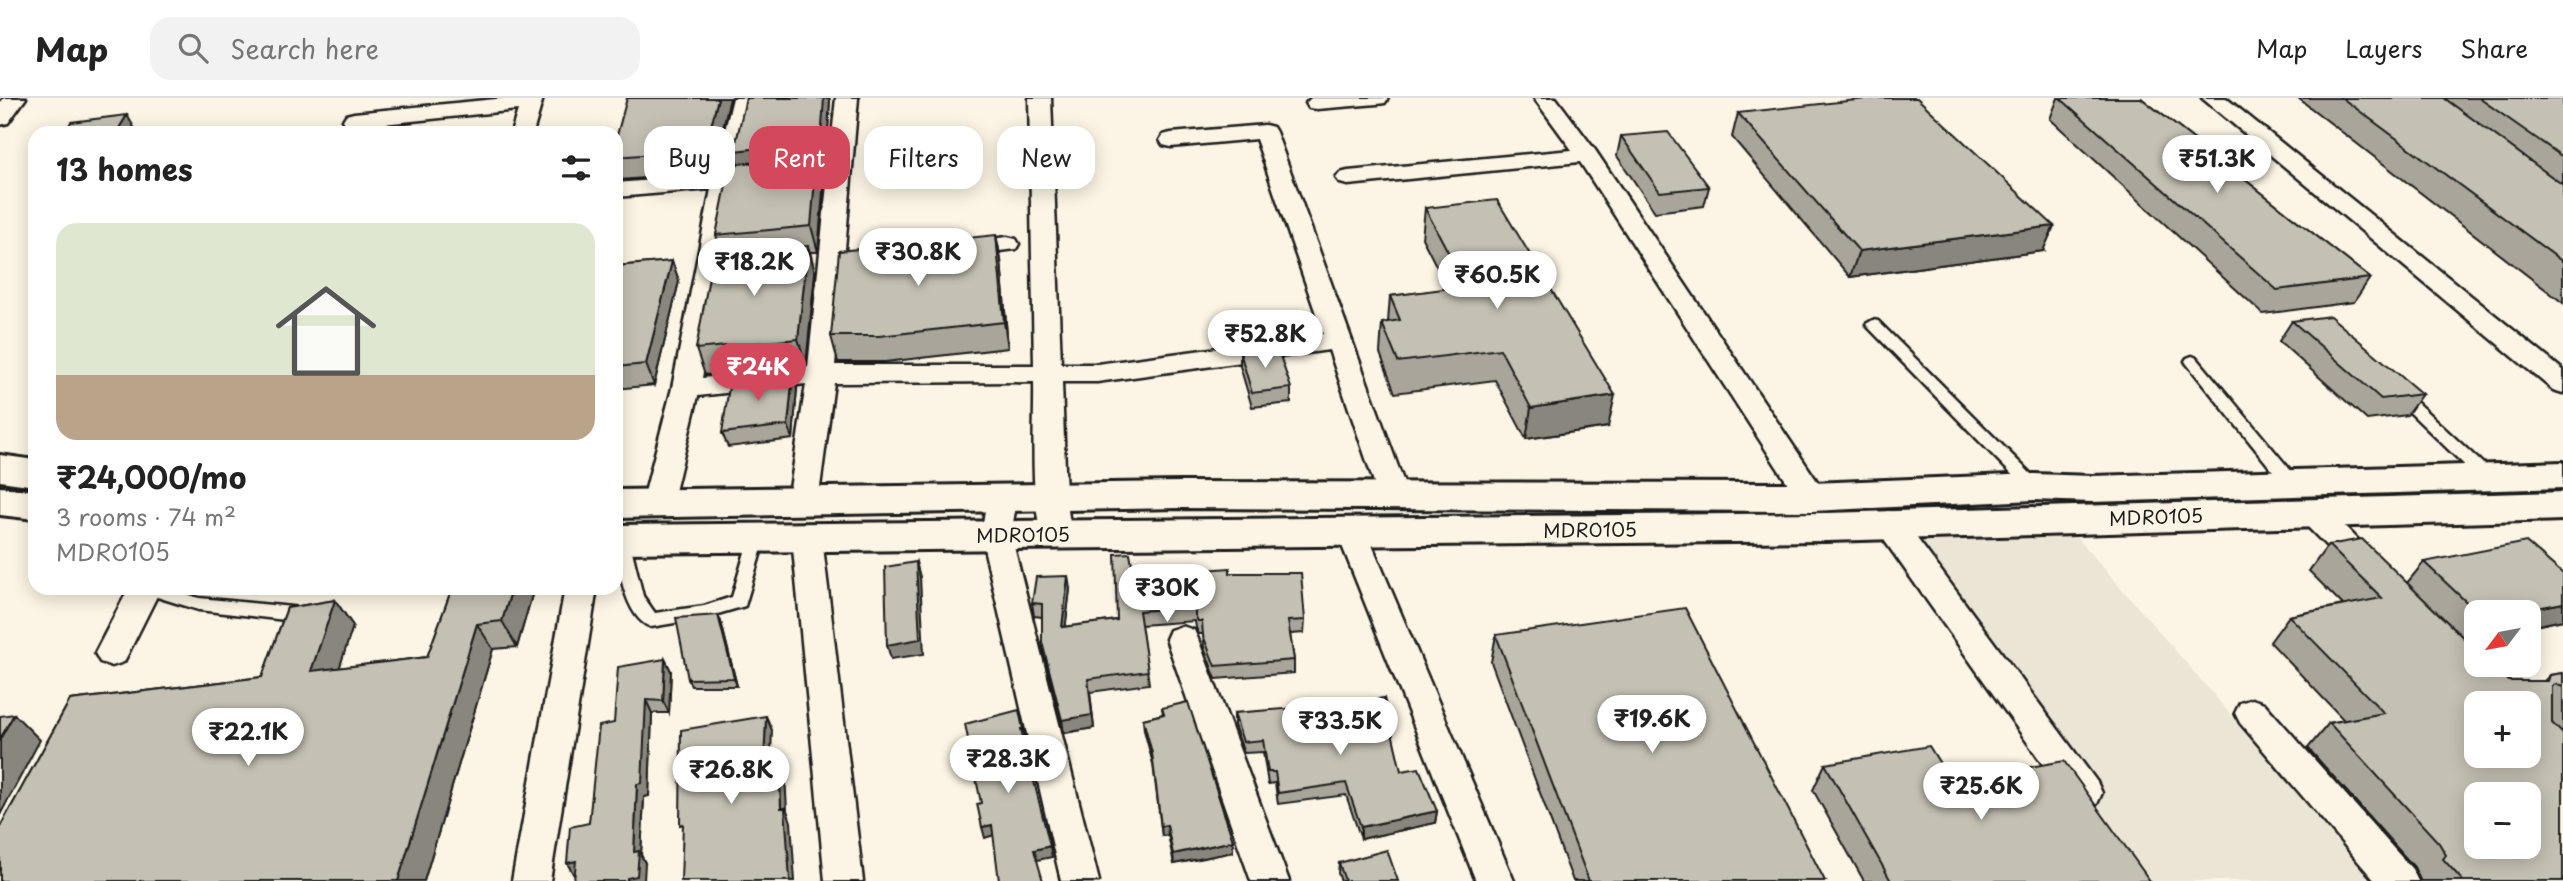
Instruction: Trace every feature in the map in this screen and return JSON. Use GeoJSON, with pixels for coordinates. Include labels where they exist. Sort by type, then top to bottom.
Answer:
{"type":"FeatureCollection","features":[{"type":"Feature","properties":{"kind":"main road"},"geometry":{"type":"LineString","coordinates":[[0,468],[28,472]]}},
{"type":"Feature","properties":{"kind":"main road","name":"MDR0105"},"geometry":{"type":"LineString","coordinates":[[1054,516],[1352,533],[2062,521],[2487,477],[2563,475]]}},
{"type":"Feature","properties":{"kind":"main road","name":"MDR0105"},"geometry":{"type":"LineString","coordinates":[[623,527],[757,538],[805,520],[1054,516],[1394,494],[1812,497],[2035,487],[2563,506]]}},
{"type":"Feature","properties":{"kind":"main road"},"geometry":{"type":"LineString","coordinates":[[0,500],[28,504]]}},
{"type":"Feature","properties":{"kind":"main road"},"geometry":{"type":"LineString","coordinates":[[623,524],[657,504],[805,520]]}},
{"type":"Feature","properties":{"kind":"street"},"geometry":{"type":"LineString","coordinates":[[0,118],[15,98]]}},
{"type":"Feature","properties":{"kind":"street"},"geometry":{"type":"LineString","coordinates":[[845,126],[847,98]]}},
{"type":"Feature","properties":{"kind":"street"},"geometry":{"type":"LineString","coordinates":[[1040,98],[1054,516]]}},
{"type":"Feature","properties":{"kind":"street"},"geometry":{"type":"LineString","coordinates":[[1317,103],[1377,98]]}},
{"type":"Feature","properties":{"kind":"street"},"geometry":{"type":"LineString","coordinates":[[1545,98],[1587,155],[1812,497]]}},
{"type":"Feature","properties":{"kind":"street"},"geometry":{"type":"LineString","coordinates":[[2213,98],[2563,384]]}},
{"type":"Feature","properties":{"kind":"street"},"geometry":{"type":"LineString","coordinates":[[735,132],[742,101],[764,99]]}},
{"type":"Feature","properties":{"kind":"street"},"geometry":{"type":"LineString","coordinates":[[353,120],[531,100],[524,126]]}},
{"type":"Feature","properties":{"kind":"street"},"geometry":{"type":"LineString","coordinates":[[1171,140],[1265,132],[1394,494]]}},
{"type":"Feature","properties":{"kind":"street"},"geometry":{"type":"LineString","coordinates":[[1348,178],[1587,155]]}},
{"type":"Feature","properties":{"kind":"street"},"geometry":{"type":"LineString","coordinates":[[623,189],[644,188]]}},
{"type":"Feature","properties":{"kind":"street"},"geometry":{"type":"LineString","coordinates":[[657,504],[686,388],[720,271],[724,189]]}},
{"type":"Feature","properties":{"kind":"street"},"geometry":{"type":"LineString","coordinates":[[837,189],[821,262],[821,374],[805,520],[844,881]]}},
{"type":"Feature","properties":{"kind":"street"},"geometry":{"type":"LineString","coordinates":[[940,251],[1007,244]]}},
{"type":"Feature","properties":{"kind":"street"},"geometry":{"type":"LineString","coordinates":[[821,262],[860,258]]}},
{"type":"Feature","properties":{"kind":"street"},"geometry":{"type":"LineString","coordinates":[[686,388],[821,374],[1097,373],[1338,340]]}},
{"type":"Feature","properties":{"kind":"street"},"geometry":{"type":"LineString","coordinates":[[2301,497],[2388,589]]}},
{"type":"Feature","properties":{"kind":"street"},"geometry":{"type":"LineString","coordinates":[[999,517],[1080,881]]}},
{"type":"Feature","properties":{"kind":"street"},"geometry":{"type":"LineString","coordinates":[[1888,522],[2099,814]]}},
{"type":"Feature","properties":{"kind":"street"},"geometry":{"type":"LineString","coordinates":[[1352,533],[1495,881]]}},
{"type":"Feature","properties":{"kind":"street"},"geometry":{"type":"LineString","coordinates":[[112,653],[142,595]]}},
{"type":"Feature","properties":{"kind":"street"},"geometry":{"type":"LineString","coordinates":[[531,881],[580,595]]}},
{"type":"Feature","properties":{"kind":"street"},"geometry":{"type":"LineString","coordinates":[[1182,639],[1270,881]]}},
{"type":"Feature","properties":{"kind":"street"},"geometry":{"type":"LineString","coordinates":[[2252,713],[2399,881]]}},
{"type":"Feature","properties":{"kind":"lane"},"geometry":{"type":"LineString","coordinates":[[1873,324],[2035,487]]}},
{"type":"Feature","properties":{"kind":"lane"},"geometry":{"type":"LineString","coordinates":[[2192,361],[2301,497]]}},
{"type":"Feature","properties":{"kind":"lane"},"geometry":{"type":"LineString","coordinates":[[2387,382],[2487,477]]}},
{"type":"Feature","properties":{"kind":"lane"},"geometry":{"type":"LineString","coordinates":[[623,548],[635,598],[651,620],[704,612],[738,601],[757,538]]}},
{"type":"Feature","properties":{"kind":"lane"},"geometry":{"type":"LineString","coordinates":[[169,595],[199,604],[306,615]]}},
{"type":"Feature","properties":{"kind":"shaded area"},"geometry":{"type":"Polygon","coordinates":[[[2070,529],[2375,881],[2131,881],[1889,539],[2070,529]]]}},
{"type":"Feature","properties":{"kind":"building"},"geometry":{"type":"Polygon","coordinates":[[[627,98],[718,98],[711,126],[644,126],[644,155],[623,156],[623,126],[619,126],[627,98]]]}},
{"type":"Feature","properties":{"kind":"building"},"geometry":{"type":"Polygon","coordinates":[[[746,98],[824,98],[822,126],[749,126],[749,149],[735,151],[746,98]]]}},
{"type":"Feature","properties":{"kind":"building"},"geometry":{"type":"Polygon","coordinates":[[[1875,98],[1917,98],[2054,226],[1859,251],[1738,113],[1875,98]]]}},
{"type":"Feature","properties":{"kind":"building"},"geometry":{"type":"Polygon","coordinates":[[[2060,98],[2141,98],[2370,278],[2277,290],[2060,98]]]}},
{"type":"Feature","properties":{"kind":"building"},"geometry":{"type":"Polygon","coordinates":[[[2342,98],[2444,98],[2563,185],[2563,262],[2342,98]]]}},
{"type":"Feature","properties":{"kind":"building"},"geometry":{"type":"Polygon","coordinates":[[[2479,98],[2563,98],[2563,157],[2479,98]]]}},
{"type":"Feature","properties":{"kind":"building"},"geometry":{"type":"Polygon","coordinates":[[[127,115],[120,126],[68,126],[71,122],[127,115]]]}},
{"type":"Feature","properties":{"kind":"building"},"geometry":{"type":"Polygon","coordinates":[[[1668,132],[1709,187],[1660,192],[1621,136],[1668,132]]]}},
{"type":"Feature","properties":{"kind":"building"},"geometry":{"type":"Polygon","coordinates":[[[749,163],[749,189],[814,189],[811,226],[716,235],[725,189],[735,189],[735,164],[749,163]]]}},
{"type":"Feature","properties":{"kind":"building"},"geometry":{"type":"Polygon","coordinates":[[[1497,200],[1615,395],[1531,408],[1500,349],[1398,362],[1382,323],[1400,320],[1390,296],[1466,286],[1425,208],[1497,200]]]}},
{"type":"Feature","properties":{"kind":"building"},"geometry":{"type":"Polygon","coordinates":[[[996,235],[1004,322],[879,336],[831,336],[839,251],[996,235]]]}},
{"type":"Feature","properties":{"kind":"building"},"geometry":{"type":"Polygon","coordinates":[[[808,246],[798,339],[696,349],[713,255],[808,246]]]}},
{"type":"Feature","properties":{"kind":"building"},"geometry":{"type":"Polygon","coordinates":[[[672,261],[646,364],[623,366],[623,265],[672,261]]]}},
{"type":"Feature","properties":{"kind":"building"},"geometry":{"type":"Polygon","coordinates":[[[2330,316],[2422,394],[2381,399],[2292,321],[2330,316]]]}},
{"type":"Feature","properties":{"kind":"building"},"geometry":{"type":"Polygon","coordinates":[[[1277,347],[1291,388],[1252,393],[1240,352],[1277,347]]]}},
{"type":"Feature","properties":{"kind":"building"},"geometry":{"type":"Polygon","coordinates":[[[793,373],[788,425],[722,433],[730,380],[793,373]]]}},
{"type":"Feature","properties":{"kind":"building"},"geometry":{"type":"Polygon","coordinates":[[[2362,539],[2464,638],[2464,677],[2548,681],[2550,675],[2563,673],[2563,687],[2555,684],[2552,686],[2552,723],[2563,734],[2563,881],[2463,881],[2443,859],[2446,855],[2439,843],[2329,723],[2384,713],[2289,616],[2382,598],[2328,545],[2362,539]]]}},
{"type":"Feature","properties":{"kind":"building"},"geometry":{"type":"Polygon","coordinates":[[[2526,542],[2563,574],[2563,603],[2541,607],[2541,600],[2464,600],[2424,562],[2526,542]]]}},
{"type":"Feature","properties":{"kind":"building"},"geometry":{"type":"Polygon","coordinates":[[[1130,553],[1134,575],[1230,568],[1230,573],[1301,573],[1305,620],[1288,621],[1294,660],[1215,666],[1203,635],[1202,621],[1198,621],[1195,615],[1195,607],[1139,611],[1148,671],[1088,679],[1092,715],[1062,720],[1042,642],[1042,604],[1032,603],[1036,577],[1068,576],[1062,627],[1117,620],[1115,554],[1130,553]]]}},
{"type":"Feature","properties":{"kind":"building"},"geometry":{"type":"Polygon","coordinates":[[[916,562],[920,639],[887,645],[885,567],[916,562]]]}},
{"type":"Feature","properties":{"kind":"building"},"geometry":{"type":"Polygon","coordinates":[[[449,595],[510,595],[502,621],[477,624],[398,881],[0,881],[0,827],[70,700],[262,677],[287,608],[335,600],[311,671],[427,657],[449,595]]]}},
{"type":"Feature","properties":{"kind":"building"},"geometry":{"type":"Polygon","coordinates":[[[1685,608],[1825,881],[1589,881],[1496,635],[1685,608]]]}},
{"type":"Feature","properties":{"kind":"building"},"geometry":{"type":"Polygon","coordinates":[[[718,615],[734,678],[688,679],[676,618],[718,615]]]}},
{"type":"Feature","properties":{"kind":"building"},"geometry":{"type":"Polygon","coordinates":[[[665,659],[663,701],[646,700],[642,783],[637,784],[634,852],[639,851],[637,876],[627,878],[627,881],[574,881],[576,861],[567,863],[570,827],[589,823],[599,726],[614,723],[618,667],[665,659]]]}},
{"type":"Feature","properties":{"kind":"building"},"geometry":{"type":"Polygon","coordinates":[[[1384,698],[1401,771],[1419,768],[1437,811],[1361,827],[1346,783],[1278,793],[1275,772],[1268,772],[1263,740],[1243,742],[1234,713],[1310,707],[1310,711],[1384,698]]]}},
{"type":"Feature","properties":{"kind":"building"},"geometry":{"type":"Polygon","coordinates":[[[1188,702],[1233,841],[1173,854],[1167,825],[1161,826],[1152,753],[1143,719],[1164,714],[1162,708],[1188,702]]]}},
{"type":"Feature","properties":{"kind":"building"},"geometry":{"type":"Polygon","coordinates":[[[1019,710],[1021,729],[1050,846],[1034,850],[1043,881],[999,881],[992,825],[982,827],[977,804],[981,803],[965,724],[1019,710]]]}},
{"type":"Feature","properties":{"kind":"building"},"geometry":{"type":"Polygon","coordinates":[[[14,714],[0,739],[0,716],[14,714]]]}},
{"type":"Feature","properties":{"kind":"building"},"geometry":{"type":"Polygon","coordinates":[[[766,716],[764,764],[779,761],[781,808],[785,808],[790,881],[681,881],[681,730],[766,716]]]}},
{"type":"Feature","properties":{"kind":"building"},"geometry":{"type":"Polygon","coordinates":[[[1929,746],[1951,781],[2064,761],[2150,881],[1891,881],[1825,764],[1929,746]]]}},
{"type":"Feature","properties":{"kind":"building"},"geometry":{"type":"Polygon","coordinates":[[[1387,850],[1398,881],[1345,881],[1339,863],[1387,850]]]}}]}
